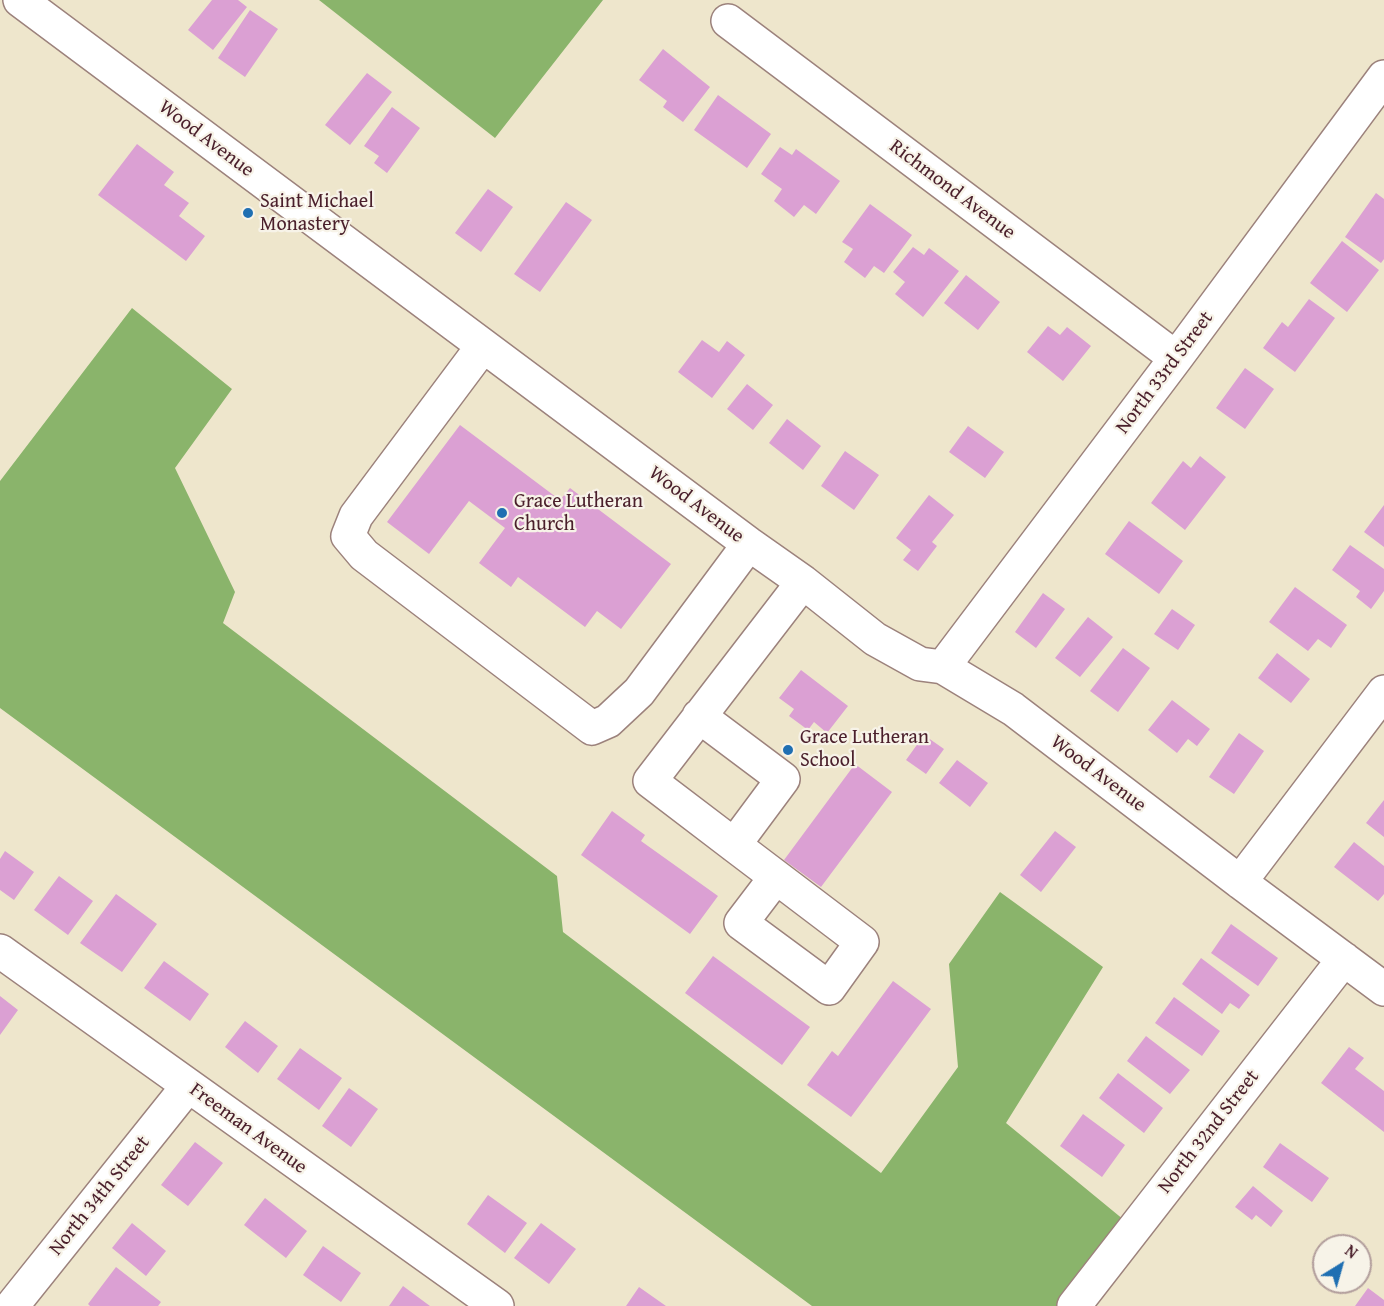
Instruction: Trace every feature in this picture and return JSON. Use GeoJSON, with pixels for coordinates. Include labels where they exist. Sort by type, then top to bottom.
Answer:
{"type":"FeatureCollection","features":[{"type":"Feature","properties":{"kind":"street","name":"Wood Avenue"},"geometry":{"type":"LineString","coordinates":[[20,0],[802,582],[875,639],[920,664],[943,667],[1013,709],[1239,882],[1384,989]]}},
{"type":"Feature","properties":{"kind":"street","name":"Richmond Avenue"},"geometry":{"type":"LineString","coordinates":[[728,21],[1176,358]]}},
{"type":"Feature","properties":{"kind":"street","name":"North 33rd Street"},"geometry":{"type":"LineString","coordinates":[[943,667],[1384,77]]}},
{"type":"Feature","properties":{"kind":"street"},"geometry":{"type":"LineString","coordinates":[[483,346],[356,516],[348,536],[364,555],[592,728],[608,722],[639,692],[749,544]]}},
{"type":"Feature","properties":{"kind":"street"},"geometry":{"type":"LineString","coordinates":[[776,877],[650,781],[802,582]]}},
{"type":"Feature","properties":{"kind":"street"},"geometry":{"type":"LineString","coordinates":[[1239,882],[1384,693]]}},
{"type":"Feature","properties":{"kind":"street"},"geometry":{"type":"LineString","coordinates":[[699,716],[783,779],[734,845]]}},
{"type":"Feature","properties":{"kind":"street","name":"Freeman Avenue"},"geometry":{"type":"LineString","coordinates":[[0,951],[497,1306]]}},
{"type":"Feature","properties":{"kind":"street","name":"North 32nd Street"},"geometry":{"type":"LineString","coordinates":[[1074,1306],[1344,959]]}},
{"type":"Feature","properties":{"kind":"street","name":"North 34th Street"},"geometry":{"type":"LineString","coordinates":[[12,1306],[188,1086]]}},
{"type":"Feature","properties":{"kind":"green space"},"geometry":{"type":"Polygon","coordinates":[[[319,0],[603,0],[495,138],[319,0]]]}},
{"type":"Feature","properties":{"kind":"green space"},"geometry":{"type":"Polygon","coordinates":[[[132,308],[232,389],[175,468],[235,592],[223,623],[557,876],[563,932],[881,1173],[958,1067],[949,964],[1000,892],[1103,967],[1006,1123],[1124,1220],[1057,1306],[812,1306],[0,708],[0,481],[132,308]]]}},
{"type":"Feature","properties":{"kind":"building"},"geometry":{"type":"Polygon","coordinates":[[[212,0],[238,0],[247,7],[213,50],[188,30],[212,0]]]}},
{"type":"Feature","properties":{"kind":"building"},"geometry":{"type":"Polygon","coordinates":[[[250,10],[278,29],[245,77],[218,58],[250,10]]]}},
{"type":"Feature","properties":{"kind":"building"},"geometry":{"type":"Polygon","coordinates":[[[663,49],[710,87],[683,122],[663,107],[667,101],[639,80],[663,49]]]}},
{"type":"Feature","properties":{"kind":"building"},"geometry":{"type":"Polygon","coordinates":[[[367,73],[392,92],[350,145],[325,125],[367,73]]]}},
{"type":"Feature","properties":{"kind":"building"},"geometry":{"type":"Polygon","coordinates":[[[718,95],[771,134],[747,168],[694,130],[718,95]]]}},
{"type":"Feature","properties":{"kind":"building"},"geometry":{"type":"Polygon","coordinates":[[[392,107],[420,128],[387,173],[374,163],[379,156],[364,146],[392,107]]]}},
{"type":"Feature","properties":{"kind":"building"},"geometry":{"type":"Polygon","coordinates":[[[137,144],[174,172],[164,185],[189,203],[179,216],[205,236],[186,261],[98,195],[137,144]]]}},
{"type":"Feature","properties":{"kind":"building"},"geometry":{"type":"Polygon","coordinates":[[[780,147],[792,155],[796,149],[840,181],[816,214],[804,205],[794,217],[774,201],[782,189],[761,174],[780,147]]]}},
{"type":"Feature","properties":{"kind":"building"},"geometry":{"type":"Polygon","coordinates":[[[488,189],[513,207],[481,252],[455,233],[488,189]]]}},
{"type":"Feature","properties":{"kind":"building"},"geometry":{"type":"Polygon","coordinates":[[[1376,193],[1384,199],[1384,259],[1381,263],[1345,237],[1376,193]]]}},
{"type":"Feature","properties":{"kind":"building"},"geometry":{"type":"Polygon","coordinates":[[[566,202],[592,220],[540,292],[514,274],[566,202]]]}},
{"type":"Feature","properties":{"kind":"building"},"geometry":{"type":"Polygon","coordinates":[[[870,204],[912,235],[884,273],[874,266],[865,278],[844,262],[853,249],[842,242],[870,204]]]}},
{"type":"Feature","properties":{"kind":"building"},"geometry":{"type":"Polygon","coordinates":[[[1342,241],[1379,270],[1347,312],[1310,283],[1342,241]]]}},
{"type":"Feature","properties":{"kind":"building"},"geometry":{"type":"Polygon","coordinates":[[[913,247],[924,255],[929,248],[959,271],[923,317],[895,294],[905,282],[893,272],[913,247]]]}},
{"type":"Feature","properties":{"kind":"building"},"geometry":{"type":"Polygon","coordinates":[[[966,275],[1000,302],[978,330],[944,303],[966,275]]]}},
{"type":"Feature","properties":{"kind":"building"},"geometry":{"type":"Polygon","coordinates":[[[1309,299],[1335,318],[1295,372],[1263,348],[1282,322],[1288,327],[1309,299]]]}},
{"type":"Feature","properties":{"kind":"building"},"geometry":{"type":"Polygon","coordinates":[[[1048,326],[1060,335],[1067,327],[1091,346],[1063,381],[1027,352],[1048,326]]]}},
{"type":"Feature","properties":{"kind":"building"},"geometry":{"type":"Polygon","coordinates":[[[702,340],[719,352],[727,341],[745,355],[712,398],[678,372],[702,340]]]}},
{"type":"Feature","properties":{"kind":"building"},"geometry":{"type":"Polygon","coordinates":[[[1245,368],[1274,389],[1245,429],[1216,408],[1245,368]]]}},
{"type":"Feature","properties":{"kind":"building"},"geometry":{"type":"Polygon","coordinates":[[[747,384],[773,405],[753,430],[727,409],[747,384]]]}},
{"type":"Feature","properties":{"kind":"building"},"geometry":{"type":"Polygon","coordinates":[[[787,419],[821,446],[803,470],[769,443],[787,419]]]}},
{"type":"Feature","properties":{"kind":"building"},"geometry":{"type":"Polygon","coordinates":[[[460,425],[560,500],[570,488],[671,564],[621,629],[597,611],[585,627],[518,577],[511,587],[479,563],[505,528],[469,501],[429,554],[387,522],[460,425]]]}},
{"type":"Feature","properties":{"kind":"building"},"geometry":{"type":"Polygon","coordinates":[[[968,426],[1004,452],[985,478],[949,452],[968,426]]]}},
{"type":"Feature","properties":{"kind":"building"},"geometry":{"type":"Polygon","coordinates":[[[845,451],[879,475],[854,510],[821,486],[845,451]]]}},
{"type":"Feature","properties":{"kind":"building"},"geometry":{"type":"Polygon","coordinates":[[[1200,456],[1226,477],[1185,530],[1151,503],[1183,461],[1191,468],[1200,456]]]}},
{"type":"Feature","properties":{"kind":"building"},"geometry":{"type":"Polygon","coordinates":[[[929,495],[954,515],[932,542],[937,546],[918,571],[903,560],[911,550],[896,538],[929,495]]]}},
{"type":"Feature","properties":{"kind":"building"},"geometry":{"type":"Polygon","coordinates":[[[1384,505],[1384,547],[1364,532],[1384,505]]]}},
{"type":"Feature","properties":{"kind":"building"},"geometry":{"type":"Polygon","coordinates":[[[1129,521],[1183,561],[1159,594],[1105,554],[1129,521]]]}},
{"type":"Feature","properties":{"kind":"building"},"geometry":{"type":"Polygon","coordinates":[[[1350,545],[1384,569],[1384,591],[1371,609],[1356,597],[1360,591],[1332,570],[1350,545]]]}},
{"type":"Feature","properties":{"kind":"building"},"geometry":{"type":"Polygon","coordinates":[[[1295,587],[1347,625],[1331,648],[1318,639],[1308,651],[1269,622],[1295,587]]]}},
{"type":"Feature","properties":{"kind":"building"},"geometry":{"type":"Polygon","coordinates":[[[1043,593],[1065,609],[1036,648],[1015,632],[1043,593]]]}},
{"type":"Feature","properties":{"kind":"building"},"geometry":{"type":"Polygon","coordinates":[[[1172,609],[1195,625],[1178,650],[1154,634],[1172,609]]]}},
{"type":"Feature","properties":{"kind":"building"},"geometry":{"type":"Polygon","coordinates":[[[1088,617],[1113,637],[1080,677],[1055,658],[1088,617]]]}},
{"type":"Feature","properties":{"kind":"building"},"geometry":{"type":"Polygon","coordinates":[[[1123,648],[1150,668],[1118,712],[1090,691],[1123,648]]]}},
{"type":"Feature","properties":{"kind":"building"},"geometry":{"type":"Polygon","coordinates":[[[1277,653],[1310,679],[1291,703],[1258,678],[1277,653]]]}},
{"type":"Feature","properties":{"kind":"building"},"geometry":{"type":"Polygon","coordinates":[[[801,670],[848,706],[827,733],[814,722],[808,730],[789,716],[794,709],[779,698],[801,670]]]}},
{"type":"Feature","properties":{"kind":"building"},"geometry":{"type":"Polygon","coordinates":[[[1172,700],[1210,729],[1197,746],[1188,739],[1177,753],[1148,730],[1172,700]]]}},
{"type":"Feature","properties":{"kind":"building"},"geometry":{"type":"Polygon","coordinates":[[[1239,733],[1264,751],[1234,794],[1209,777],[1239,733]]]}},
{"type":"Feature","properties":{"kind":"building"},"geometry":{"type":"Polygon","coordinates":[[[924,735],[944,749],[926,774],[906,760],[924,735]]]}},
{"type":"Feature","properties":{"kind":"building"},"geometry":{"type":"Polygon","coordinates":[[[957,760],[988,783],[970,807],[939,783],[957,760]]]}},
{"type":"Feature","properties":{"kind":"building"},"geometry":{"type":"Polygon","coordinates":[[[855,764],[892,792],[821,887],[784,860],[855,764]]]}},
{"type":"Feature","properties":{"kind":"building"},"geometry":{"type":"Polygon","coordinates":[[[1384,800],[1384,837],[1366,823],[1384,800]]]}},
{"type":"Feature","properties":{"kind":"building"},"geometry":{"type":"Polygon","coordinates":[[[612,811],[645,835],[641,841],[718,896],[690,934],[581,855],[612,811]]]}},
{"type":"Feature","properties":{"kind":"building"},"geometry":{"type":"Polygon","coordinates":[[[1055,831],[1076,847],[1041,892],[1020,875],[1055,831]]]}},
{"type":"Feature","properties":{"kind":"building"},"geometry":{"type":"Polygon","coordinates":[[[1354,842],[1384,866],[1384,894],[1378,901],[1334,867],[1354,842]]]}},
{"type":"Feature","properties":{"kind":"building"},"geometry":{"type":"Polygon","coordinates":[[[5,851],[34,872],[14,900],[0,890],[0,859],[5,851]]]}},
{"type":"Feature","properties":{"kind":"building"},"geometry":{"type":"Polygon","coordinates":[[[59,876],[93,901],[68,935],[34,910],[59,876]]]}},
{"type":"Feature","properties":{"kind":"building"},"geometry":{"type":"Polygon","coordinates":[[[116,894],[157,924],[122,972],[80,943],[116,894]]]}},
{"type":"Feature","properties":{"kind":"building"},"geometry":{"type":"Polygon","coordinates":[[[1231,924],[1278,958],[1258,986],[1211,953],[1231,924]]]}},
{"type":"Feature","properties":{"kind":"building"},"geometry":{"type":"Polygon","coordinates":[[[713,956],[810,1027],[782,1065],[685,993],[713,956]]]}},
{"type":"Feature","properties":{"kind":"building"},"geometry":{"type":"Polygon","coordinates":[[[1201,958],[1250,995],[1239,1009],[1230,1003],[1222,1014],[1182,984],[1201,958]]]}},
{"type":"Feature","properties":{"kind":"building"},"geometry":{"type":"Polygon","coordinates":[[[164,961],[209,994],[190,1021],[144,988],[164,961]]]}},
{"type":"Feature","properties":{"kind":"building"},"geometry":{"type":"Polygon","coordinates":[[[893,981],[931,1009],[851,1117],[807,1085],[832,1051],[838,1056],[893,981]]]}},
{"type":"Feature","properties":{"kind":"building"},"geometry":{"type":"Polygon","coordinates":[[[0,996],[18,1010],[0,1035],[0,996]]]}},
{"type":"Feature","properties":{"kind":"building"},"geometry":{"type":"Polygon","coordinates":[[[1174,997],[1220,1031],[1202,1056],[1155,1023],[1174,997]]]}},
{"type":"Feature","properties":{"kind":"building"},"geometry":{"type":"Polygon","coordinates":[[[245,1021],[278,1046],[258,1073],[225,1047],[245,1021]]]}},
{"type":"Feature","properties":{"kind":"building"},"geometry":{"type":"Polygon","coordinates":[[[1146,1036],[1190,1070],[1170,1094],[1127,1061],[1146,1036]]]}},
{"type":"Feature","properties":{"kind":"building"},"geometry":{"type":"Polygon","coordinates":[[[1349,1047],[1364,1058],[1355,1069],[1384,1091],[1384,1132],[1321,1083],[1349,1047]]]}},
{"type":"Feature","properties":{"kind":"building"},"geometry":{"type":"Polygon","coordinates":[[[300,1048],[342,1078],[319,1110],[277,1079],[300,1048]]]}},
{"type":"Feature","properties":{"kind":"building"},"geometry":{"type":"Polygon","coordinates":[[[1118,1073],[1163,1108],[1144,1133],[1099,1098],[1118,1073]]]}},
{"type":"Feature","properties":{"kind":"building"},"geometry":{"type":"Polygon","coordinates":[[[349,1088],[378,1109],[351,1147],[322,1126],[349,1088]]]}},
{"type":"Feature","properties":{"kind":"building"},"geometry":{"type":"Polygon","coordinates":[[[1083,1114],[1125,1145],[1102,1177],[1060,1146],[1083,1114]]]}},
{"type":"Feature","properties":{"kind":"building"},"geometry":{"type":"Polygon","coordinates":[[[195,1142],[223,1163],[188,1206],[161,1185],[195,1142]]]}},
{"type":"Feature","properties":{"kind":"building"},"geometry":{"type":"Polygon","coordinates":[[[1280,1143],[1329,1178],[1312,1202],[1263,1167],[1280,1143]]]}},
{"type":"Feature","properties":{"kind":"building"},"geometry":{"type":"Polygon","coordinates":[[[1253,1186],[1283,1211],[1271,1227],[1256,1215],[1252,1220],[1235,1207],[1253,1186]]]}},
{"type":"Feature","properties":{"kind":"building"},"geometry":{"type":"Polygon","coordinates":[[[488,1195],[527,1223],[505,1253],[467,1224],[488,1195]]]}},
{"type":"Feature","properties":{"kind":"building"},"geometry":{"type":"Polygon","coordinates":[[[265,1198],[307,1231],[286,1258],[244,1225],[265,1198]]]}},
{"type":"Feature","properties":{"kind":"building"},"geometry":{"type":"Polygon","coordinates":[[[132,1223],[166,1251],[146,1276],[112,1248],[132,1223]]]}},
{"type":"Feature","properties":{"kind":"building"},"geometry":{"type":"Polygon","coordinates":[[[541,1223],[576,1249],[549,1284],[514,1258],[541,1223]]]}},
{"type":"Feature","properties":{"kind":"building"},"geometry":{"type":"Polygon","coordinates":[[[323,1246],[361,1273],[341,1302],[303,1275],[323,1246]]]}},
{"type":"Feature","properties":{"kind":"building"},"geometry":{"type":"Polygon","coordinates":[[[116,1267],[161,1302],[158,1306],[90,1306],[88,1304],[116,1267]]]}},
{"type":"Feature","properties":{"kind":"building"},"geometry":{"type":"Polygon","coordinates":[[[403,1286],[430,1306],[389,1306],[403,1286]]]}},
{"type":"Feature","properties":{"kind":"building"},"geometry":{"type":"Polygon","coordinates":[[[639,1287],[666,1306],[626,1306],[639,1287]]]}},
{"type":"Feature","properties":{"kind":"building"},"geometry":{"type":"Polygon","coordinates":[[[1372,1291],[1384,1300],[1384,1306],[1355,1306],[1364,1294],[1372,1294],[1372,1291]]]}},
{"type":"Feature","properties":{"kind":"place","name":"Saint Michael Monastery"},"geometry":{"type":"Point","coordinates":[248,213]}},
{"type":"Feature","properties":{"kind":"place","name":"Grace Lutheran Church"},"geometry":{"type":"Point","coordinates":[502,513]}},
{"type":"Feature","properties":{"kind":"place","name":"Grace Lutheran School"},"geometry":{"type":"Point","coordinates":[788,750]}}]}
